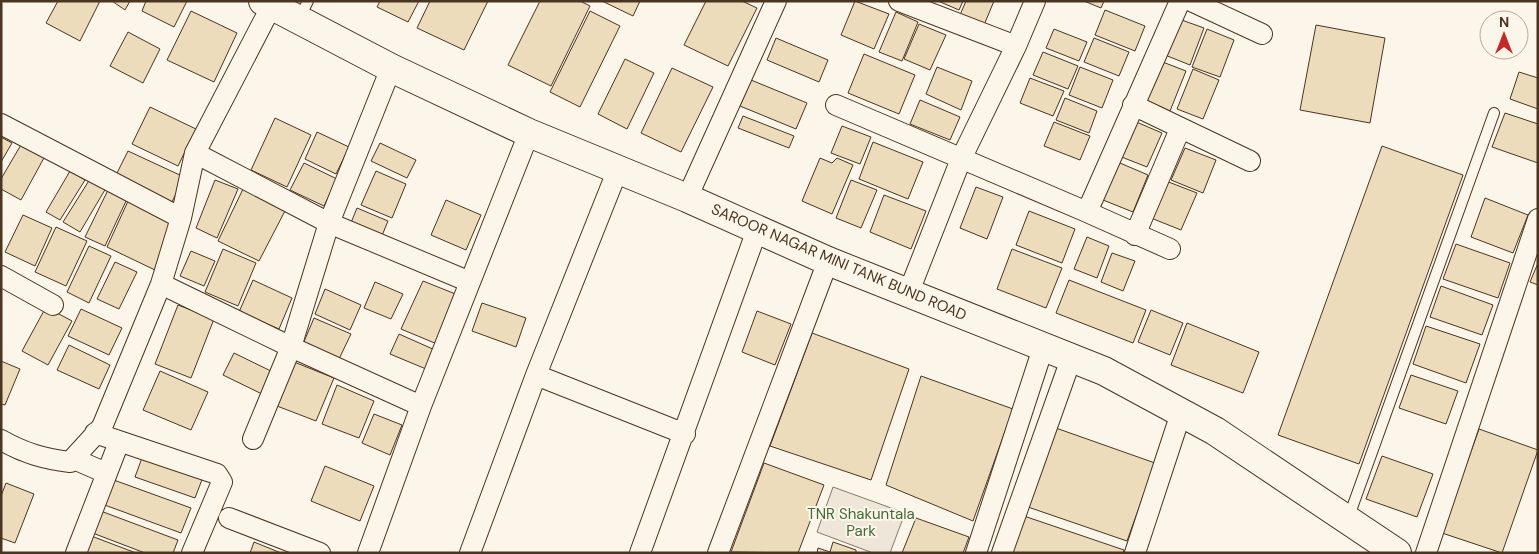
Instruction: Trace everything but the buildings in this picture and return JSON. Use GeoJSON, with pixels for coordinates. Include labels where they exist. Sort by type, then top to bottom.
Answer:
{"type":"FeatureCollection","features":[{"type":"Feature","properties":{"kind":"main road","name":"SAROOR NAGAR MINI TANK BUND ROAD"},"geometry":{"type":"LineString","coordinates":[[268,3],[303,10],[391,68],[530,133],[686,198],[828,262],[1104,371],[1214,431],[1397,553]]}},
{"type":"Feature","properties":{"kind":"street"},"geometry":{"type":"LineString","coordinates":[[686,198],[776,1]]}},
{"type":"Feature","properties":{"kind":"street"},"geometry":{"type":"LineString","coordinates":[[899,1],[1016,46]]}},
{"type":"Feature","properties":{"kind":"street"},"geometry":{"type":"LineString","coordinates":[[908,294],[961,159],[1016,46],[1034,1]]}},
{"type":"Feature","properties":{"kind":"street"},"geometry":{"type":"LineString","coordinates":[[1086,212],[1180,1]]}},
{"type":"Feature","properties":{"kind":"street"},"geometry":{"type":"LineString","coordinates":[[1191,1],[1262,34]]}},
{"type":"Feature","properties":{"kind":"street"},"geometry":{"type":"LineString","coordinates":[[1,440],[17,449],[46,460],[70,462],[102,427],[161,284],[181,218],[194,153],[268,3]]}},
{"type":"Feature","properties":{"kind":"street"},"geometry":{"type":"LineString","coordinates":[[253,440],[291,347],[330,223],[391,68]]}},
{"type":"Feature","properties":{"kind":"street"},"geometry":{"type":"LineString","coordinates":[[836,105],[1170,249]]}},
{"type":"Feature","properties":{"kind":"street"},"geometry":{"type":"LineString","coordinates":[[1132,106],[1250,161]]}},
{"type":"Feature","properties":{"kind":"street"},"geometry":{"type":"LineString","coordinates":[[1,124],[181,218]]}},
{"type":"Feature","properties":{"kind":"street"},"geometry":{"type":"LineString","coordinates":[[1135,235],[1180,128]]}},
{"type":"Feature","properties":{"kind":"street"},"geometry":{"type":"LineString","coordinates":[[368,553],[421,406],[530,133]]}},
{"type":"Feature","properties":{"kind":"street"},"geometry":{"type":"LineString","coordinates":[[194,153],[330,223],[470,282]]}},
{"type":"Feature","properties":{"kind":"street"},"geometry":{"type":"LineString","coordinates":[[470,553],[536,375],[618,169]]}},
{"type":"Feature","properties":{"kind":"street"},"geometry":{"type":"LineString","coordinates":[[1426,553],[1538,220]]}},
{"type":"Feature","properties":{"kind":"street"},"geometry":{"type":"LineString","coordinates":[[640,553],[685,434],[757,230]]}},
{"type":"Feature","properties":{"kind":"street"},"geometry":{"type":"LineString","coordinates":[[718,553],[828,262]]}},
{"type":"Feature","properties":{"kind":"street"},"geometry":{"type":"LineString","coordinates":[[1,276],[53,305]]}},
{"type":"Feature","properties":{"kind":"street"},"geometry":{"type":"LineString","coordinates":[[161,284],[291,347],[421,406]]}},
{"type":"Feature","properties":{"kind":"street"},"geometry":{"type":"LineString","coordinates":[[976,553],[1043,348]]}},
{"type":"Feature","properties":{"kind":"street"},"geometry":{"type":"LineString","coordinates":[[1002,553],[1071,359]]}},
{"type":"Feature","properties":{"kind":"street"},"geometry":{"type":"LineString","coordinates":[[536,375],[685,434]]}},
{"type":"Feature","properties":{"kind":"street"},"geometry":{"type":"LineString","coordinates":[[1135,553],[1181,413]]}},
{"type":"Feature","properties":{"kind":"street"},"geometry":{"type":"LineString","coordinates":[[85,447],[112,458],[217,474],[222,482],[192,553]]}},
{"type":"Feature","properties":{"kind":"street"},"geometry":{"type":"LineString","coordinates":[[85,447],[112,458]]}},
{"type":"Feature","properties":{"kind":"street"},"geometry":{"type":"LineString","coordinates":[[76,553],[112,458]]}},
{"type":"Feature","properties":{"kind":"street"},"geometry":{"type":"LineString","coordinates":[[229,518],[320,553]]}},
{"type":"Feature","properties":{"kind":"lane"},"geometry":{"type":"LineString","coordinates":[[1348,520],[1494,113]]}},
{"type":"Feature","properties":{"kind":"green space","name":"TNR Shakuntala Park"},"geometry":{"type":"Polygon","coordinates":[[[833,487],[905,513],[890,553],[873,553],[817,532],[833,487]]]}}]}
